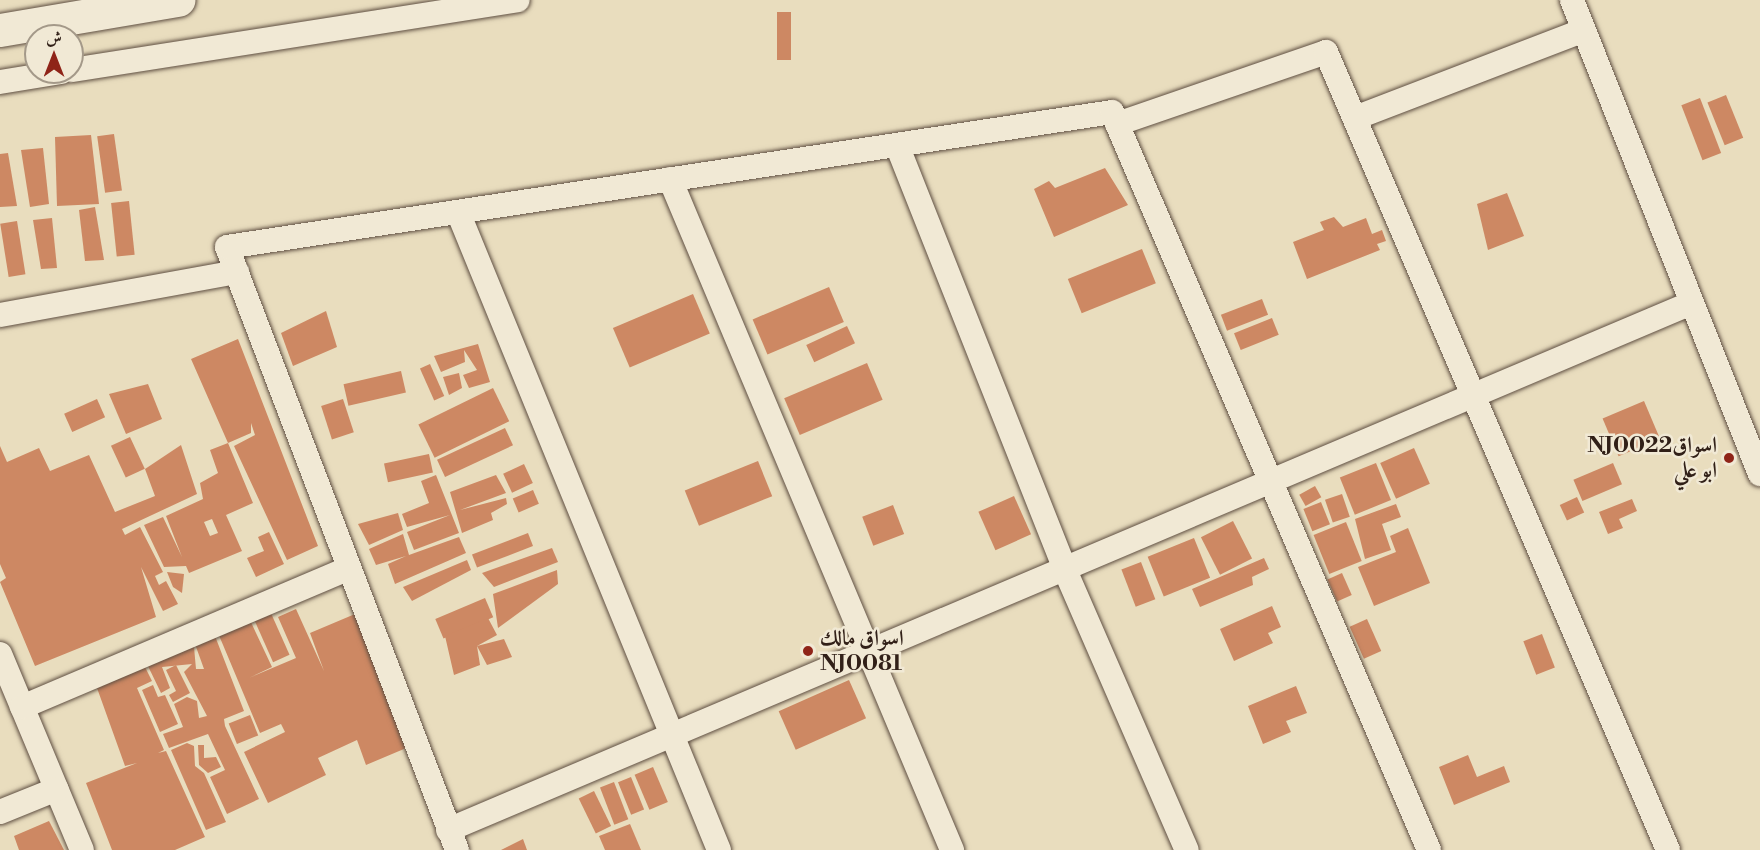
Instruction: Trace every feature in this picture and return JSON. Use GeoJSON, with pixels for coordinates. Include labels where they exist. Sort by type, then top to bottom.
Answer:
{"type":"FeatureCollection","features":[{"type":"Feature","properties":{"kind":"main road"},"geometry":{"type":"LineString","coordinates":[[0,30],[178,0]]}},
{"type":"Feature","properties":{"kind":"street"},"geometry":{"type":"LineString","coordinates":[[84,68],[518,0]]}},
{"type":"Feature","properties":{"kind":"street"},"geometry":{"type":"LineString","coordinates":[[1572,0],[1689,304],[1760,474]]}},
{"type":"Feature","properties":{"kind":"street"},"geometry":{"type":"LineString","coordinates":[[1354,118],[1584,30]]}},
{"type":"Feature","properties":{"kind":"street"},"geometry":{"type":"LineString","coordinates":[[1117,124],[1326,52],[1668,850]]}},
{"type":"Feature","properties":{"kind":"street"},"geometry":{"type":"LineString","coordinates":[[0,82],[24,78]]}},
{"type":"Feature","properties":{"kind":"street"},"geometry":{"type":"LineString","coordinates":[[1429,850],[1272,481],[1112,112],[227,247],[452,840],[670,737],[870,651],[1065,570],[1272,481],[1689,304]]}},
{"type":"Feature","properties":{"kind":"street"},"geometry":{"type":"LineString","coordinates":[[897,145],[1065,570],[1187,850]]}},
{"type":"Feature","properties":{"kind":"street"},"geometry":{"type":"LineString","coordinates":[[670,179],[952,850]]}},
{"type":"Feature","properties":{"kind":"street"},"geometry":{"type":"LineString","coordinates":[[458,212],[670,737],[719,850]]}},
{"type":"Feature","properties":{"kind":"street"},"geometry":{"type":"LineString","coordinates":[[0,315],[237,272]]}},
{"type":"Feature","properties":{"kind":"street"},"geometry":{"type":"LineString","coordinates":[[22,707],[349,568]]}},
{"type":"Feature","properties":{"kind":"street"},"geometry":{"type":"LineString","coordinates":[[0,654],[82,850]]}},
{"type":"Feature","properties":{"kind":"street"},"geometry":{"type":"LineString","coordinates":[[0,812],[57,789]]}},
{"type":"Feature","properties":{"kind":"building"},"geometry":{"type":"Polygon","coordinates":[[[777,12],[791,12],[791,60],[777,60],[777,12]]]}},
{"type":"Feature","properties":{"kind":"building"},"geometry":{"type":"Polygon","coordinates":[[[1726,95],[1743,138],[1725,145],[1707,102],[1726,95]]]}},
{"type":"Feature","properties":{"kind":"building"},"geometry":{"type":"Polygon","coordinates":[[[1700,98],[1721,153],[1702,160],[1681,105],[1700,98]]]}},
{"type":"Feature","properties":{"kind":"building"},"geometry":{"type":"Polygon","coordinates":[[[114,134],[122,190],[105,193],[97,136],[114,134]]]}},
{"type":"Feature","properties":{"kind":"building"},"geometry":{"type":"Polygon","coordinates":[[[91,135],[99,204],[57,206],[55,137],[91,135]]]}},
{"type":"Feature","properties":{"kind":"building"},"geometry":{"type":"Polygon","coordinates":[[[43,148],[49,204],[30,207],[21,150],[43,148]]]}},
{"type":"Feature","properties":{"kind":"building"},"geometry":{"type":"Polygon","coordinates":[[[8,153],[17,206],[0,207],[0,154],[8,153]]]}},
{"type":"Feature","properties":{"kind":"building"},"geometry":{"type":"Polygon","coordinates":[[[1105,168],[1128,205],[1054,237],[1034,189],[1049,181],[1055,188],[1105,168]]]}},
{"type":"Feature","properties":{"kind":"building"},"geometry":{"type":"Polygon","coordinates":[[[1507,193],[1524,236],[1488,250],[1477,204],[1507,193]]]}},
{"type":"Feature","properties":{"kind":"building"},"geometry":{"type":"Polygon","coordinates":[[[129,201],[135,255],[117,257],[111,203],[129,201]]]}},
{"type":"Feature","properties":{"kind":"building"},"geometry":{"type":"Polygon","coordinates":[[[95,207],[104,260],[85,261],[79,210],[95,207]]]}},
{"type":"Feature","properties":{"kind":"building"},"geometry":{"type":"Polygon","coordinates":[[[1334,217],[1343,227],[1366,218],[1372,234],[1382,230],[1386,241],[1377,244],[1380,250],[1307,279],[1293,242],[1324,230],[1320,222],[1334,217]]]}},
{"type":"Feature","properties":{"kind":"building"},"geometry":{"type":"Polygon","coordinates":[[[52,218],[57,268],[41,269],[33,220],[52,218]]]}},
{"type":"Feature","properties":{"kind":"building"},"geometry":{"type":"Polygon","coordinates":[[[17,221],[25,274],[9,277],[0,224],[17,221]]]}},
{"type":"Feature","properties":{"kind":"building"},"geometry":{"type":"Polygon","coordinates":[[[1142,249],[1156,283],[1082,313],[1068,279],[1142,249]]]}},
{"type":"Feature","properties":{"kind":"building"},"geometry":{"type":"Polygon","coordinates":[[[829,287],[844,322],[767,354],[753,319],[829,287]]]}},
{"type":"Feature","properties":{"kind":"building"},"geometry":{"type":"Polygon","coordinates":[[[693,294],[710,334],[630,368],[613,328],[693,294]]]}},
{"type":"Feature","properties":{"kind":"building"},"geometry":{"type":"Polygon","coordinates":[[[1262,299],[1268,315],[1227,331],[1221,315],[1262,299]]]}},
{"type":"Feature","properties":{"kind":"building"},"geometry":{"type":"Polygon","coordinates":[[[326,311],[337,347],[293,366],[281,333],[326,311]]]}},
{"type":"Feature","properties":{"kind":"building"},"geometry":{"type":"Polygon","coordinates":[[[1272,318],[1279,335],[1241,350],[1234,333],[1272,318]]]}},
{"type":"Feature","properties":{"kind":"building"},"geometry":{"type":"Polygon","coordinates":[[[847,326],[855,343],[814,362],[806,345],[847,326]]]}},
{"type":"Feature","properties":{"kind":"building"},"geometry":{"type":"Polygon","coordinates":[[[238,339],[318,546],[287,560],[234,446],[255,435],[251,423],[251,433],[228,443],[191,359],[238,339]]]}},
{"type":"Feature","properties":{"kind":"building"},"geometry":{"type":"Polygon","coordinates":[[[478,344],[490,382],[469,388],[463,375],[477,370],[464,350],[465,362],[441,372],[434,356],[478,344]]]}},
{"type":"Feature","properties":{"kind":"building"},"geometry":{"type":"Polygon","coordinates":[[[867,363],[883,400],[800,435],[784,398],[867,363]]]}},
{"type":"Feature","properties":{"kind":"building"},"geometry":{"type":"Polygon","coordinates":[[[430,364],[444,396],[434,400],[420,368],[430,364]]]}},
{"type":"Feature","properties":{"kind":"building"},"geometry":{"type":"Polygon","coordinates":[[[401,371],[406,392],[348,406],[344,384],[401,371]]]}},
{"type":"Feature","properties":{"kind":"building"},"geometry":{"type":"Polygon","coordinates":[[[459,373],[462,388],[449,395],[443,377],[459,373]]]}},
{"type":"Feature","properties":{"kind":"building"},"geometry":{"type":"Polygon","coordinates":[[[148,384],[162,419],[126,434],[109,394],[148,384]]]}},
{"type":"Feature","properties":{"kind":"building"},"geometry":{"type":"Polygon","coordinates":[[[493,388],[509,421],[435,458],[418,424],[493,388]]]}},
{"type":"Feature","properties":{"kind":"building"},"geometry":{"type":"Polygon","coordinates":[[[97,399],[105,417],[72,432],[64,414],[97,399]]]}},
{"type":"Feature","properties":{"kind":"building"},"geometry":{"type":"Polygon","coordinates":[[[343,399],[354,432],[332,439],[321,406],[343,399]]]}},
{"type":"Feature","properties":{"kind":"building"},"geometry":{"type":"Polygon","coordinates":[[[1644,401],[1660,439],[1619,456],[1603,419],[1644,401]]]}},
{"type":"Feature","properties":{"kind":"building"},"geometry":{"type":"Polygon","coordinates":[[[505,428],[513,445],[445,477],[437,460],[505,428]]]}},
{"type":"Feature","properties":{"kind":"building"},"geometry":{"type":"Polygon","coordinates":[[[130,437],[145,469],[126,478],[111,446],[130,437]]]}},
{"type":"Feature","properties":{"kind":"building"},"geometry":{"type":"Polygon","coordinates":[[[228,443],[253,503],[226,515],[242,551],[189,573],[186,566],[164,567],[144,525],[163,517],[182,557],[166,516],[203,499],[200,483],[218,473],[210,450],[228,443]],[[212,519],[204,522],[210,536],[218,533],[212,519]]]}},
{"type":"Feature","properties":{"kind":"building"},"geometry":{"type":"Polygon","coordinates":[[[181,445],[197,494],[122,529],[125,535],[140,527],[163,572],[155,576],[159,585],[166,581],[178,604],[163,611],[141,567],[156,617],[35,666],[0,582],[6,578],[0,564],[0,446],[7,462],[39,448],[50,471],[89,455],[115,512],[155,496],[145,469],[181,445]]]}},
{"type":"Feature","properties":{"kind":"building"},"geometry":{"type":"Polygon","coordinates":[[[1414,448],[1430,484],[1396,499],[1380,463],[1414,448]]]}},
{"type":"Feature","properties":{"kind":"building"},"geometry":{"type":"Polygon","coordinates":[[[429,454],[433,473],[388,482],[384,464],[429,454]]]}},
{"type":"Feature","properties":{"kind":"building"},"geometry":{"type":"Polygon","coordinates":[[[758,461],[772,496],[699,526],[685,491],[758,461]]]}},
{"type":"Feature","properties":{"kind":"building"},"geometry":{"type":"Polygon","coordinates":[[[1376,463],[1391,500],[1355,515],[1340,478],[1376,463]]]}},
{"type":"Feature","properties":{"kind":"building"},"geometry":{"type":"Polygon","coordinates":[[[1613,463],[1622,484],[1582,501],[1573,480],[1613,463]]]}},
{"type":"Feature","properties":{"kind":"building"},"geometry":{"type":"Polygon","coordinates":[[[524,464],[533,483],[512,493],[503,474],[524,464]]]}},
{"type":"Feature","properties":{"kind":"building"},"geometry":{"type":"Polygon","coordinates":[[[436,475],[459,533],[414,550],[407,532],[450,515],[407,527],[402,514],[429,503],[421,481],[436,475]]]}},
{"type":"Feature","properties":{"kind":"building"},"geometry":{"type":"Polygon","coordinates":[[[496,475],[506,493],[460,510],[506,498],[507,504],[491,513],[493,520],[462,533],[450,492],[496,475]]]}},
{"type":"Feature","properties":{"kind":"building"},"geometry":{"type":"Polygon","coordinates":[[[1315,486],[1321,497],[1306,506],[1299,495],[1315,486]]]}},
{"type":"Feature","properties":{"kind":"building"},"geometry":{"type":"Polygon","coordinates":[[[533,490],[539,504],[519,512],[513,499],[533,490]]]}},
{"type":"Feature","properties":{"kind":"building"},"geometry":{"type":"Polygon","coordinates":[[[1342,494],[1350,517],[1333,523],[1325,500],[1342,494]]]}},
{"type":"Feature","properties":{"kind":"building"},"geometry":{"type":"Polygon","coordinates":[[[1014,496],[1031,534],[995,550],[978,512],[1014,496]]]}},
{"type":"Feature","properties":{"kind":"building"},"geometry":{"type":"Polygon","coordinates":[[[1577,497],[1584,512],[1567,520],[1560,505],[1577,497]]]}},
{"type":"Feature","properties":{"kind":"building"},"geometry":{"type":"Polygon","coordinates":[[[1632,499],[1637,511],[1619,519],[1623,528],[1608,534],[1599,512],[1632,499]]]}},
{"type":"Feature","properties":{"kind":"building"},"geometry":{"type":"Polygon","coordinates":[[[1321,502],[1330,524],[1312,531],[1303,509],[1321,502]]]}},
{"type":"Feature","properties":{"kind":"building"},"geometry":{"type":"Polygon","coordinates":[[[1396,504],[1401,517],[1382,524],[1391,550],[1365,559],[1355,519],[1396,504]]]}},
{"type":"Feature","properties":{"kind":"building"},"geometry":{"type":"Polygon","coordinates":[[[893,505],[904,534],[873,546],[862,517],[893,505]]]}},
{"type":"Feature","properties":{"kind":"building"},"geometry":{"type":"Polygon","coordinates":[[[398,513],[403,530],[369,545],[358,524],[398,513]]]}},
{"type":"Feature","properties":{"kind":"building"},"geometry":{"type":"Polygon","coordinates":[[[1233,521],[1252,558],[1220,575],[1201,537],[1233,521]]]}},
{"type":"Feature","properties":{"kind":"building"},"geometry":{"type":"Polygon","coordinates":[[[1346,522],[1362,561],[1329,574],[1314,535],[1346,522]]]}},
{"type":"Feature","properties":{"kind":"building"},"geometry":{"type":"Polygon","coordinates":[[[1408,528],[1430,583],[1374,606],[1358,567],[1396,552],[1390,536],[1408,528]]]}},
{"type":"Feature","properties":{"kind":"building"},"geometry":{"type":"Polygon","coordinates":[[[269,532],[284,564],[256,577],[247,558],[264,551],[258,537],[269,532]]]}},
{"type":"Feature","properties":{"kind":"building"},"geometry":{"type":"Polygon","coordinates":[[[528,533],[533,546],[477,568],[472,555],[528,533]]]}},
{"type":"Feature","properties":{"kind":"building"},"geometry":{"type":"Polygon","coordinates":[[[403,534],[409,555],[459,537],[466,553],[395,584],[388,564],[406,556],[376,565],[369,549],[403,534]]]}},
{"type":"Feature","properties":{"kind":"building"},"geometry":{"type":"Polygon","coordinates":[[[1194,538],[1210,578],[1164,597],[1148,557],[1194,538]]]}},
{"type":"Feature","properties":{"kind":"building"},"geometry":{"type":"Polygon","coordinates":[[[552,548],[558,562],[494,587],[482,573],[552,548]]]}},
{"type":"Feature","properties":{"kind":"building"},"geometry":{"type":"Polygon","coordinates":[[[1264,558],[1269,569],[1252,577],[1253,585],[1200,607],[1192,589],[1264,558]]]}},
{"type":"Feature","properties":{"kind":"building"},"geometry":{"type":"Polygon","coordinates":[[[467,560],[471,570],[412,601],[403,587],[467,560]]]}},
{"type":"Feature","properties":{"kind":"building"},"geometry":{"type":"Polygon","coordinates":[[[1141,562],[1155,599],[1136,607],[1121,570],[1141,562]]]}},
{"type":"Feature","properties":{"kind":"building"},"geometry":{"type":"Polygon","coordinates":[[[557,570],[558,584],[498,628],[493,594],[557,570]]]}},
{"type":"Feature","properties":{"kind":"building"},"geometry":{"type":"Polygon","coordinates":[[[167,572],[184,574],[182,593],[173,587],[167,572]]]}},
{"type":"Feature","properties":{"kind":"building"},"geometry":{"type":"Polygon","coordinates":[[[1342,573],[1352,595],[1337,601],[1327,580],[1342,573]]]}},
{"type":"Feature","properties":{"kind":"building"},"geometry":{"type":"Polygon","coordinates":[[[485,598],[493,617],[443,638],[435,619],[485,598]]]}},
{"type":"Feature","properties":{"kind":"building"},"geometry":{"type":"Polygon","coordinates":[[[1272,606],[1281,627],[1268,633],[1273,643],[1234,661],[1220,629],[1272,606]]]}},
{"type":"Feature","properties":{"kind":"building"},"geometry":{"type":"Polygon","coordinates":[[[296,609],[324,671],[310,633],[355,614],[411,746],[366,765],[357,740],[318,758],[326,775],[268,803],[244,752],[285,732],[281,724],[260,733],[218,633],[249,618],[272,667],[249,678],[296,658],[278,617],[296,609]]]}},
{"type":"Feature","properties":{"kind":"building"},"geometry":{"type":"Polygon","coordinates":[[[270,611],[290,655],[273,662],[254,618],[270,611]]]}},
{"type":"Feature","properties":{"kind":"building"},"geometry":{"type":"Polygon","coordinates":[[[488,618],[497,635],[477,646],[480,665],[454,675],[445,636],[488,618]]]}},
{"type":"Feature","properties":{"kind":"building"},"geometry":{"type":"Polygon","coordinates":[[[1367,619],[1381,651],[1364,659],[1350,627],[1367,619]]]}},
{"type":"Feature","properties":{"kind":"building"},"geometry":{"type":"Polygon","coordinates":[[[1542,634],[1555,668],[1536,675],[1523,641],[1542,634]]]}},
{"type":"Feature","properties":{"kind":"building"},"geometry":{"type":"Polygon","coordinates":[[[215,636],[244,711],[224,719],[225,726],[259,799],[227,814],[210,777],[225,770],[208,734],[169,748],[163,734],[183,727],[174,704],[187,697],[197,701],[199,718],[207,716],[184,672],[192,664],[162,667],[170,688],[161,693],[147,664],[164,648],[194,647],[196,669],[204,669],[195,644],[215,636]]]}},
{"type":"Feature","properties":{"kind":"building"},"geometry":{"type":"Polygon","coordinates":[[[504,639],[512,657],[487,665],[477,646],[504,639]]]}},
{"type":"Feature","properties":{"kind":"building"},"geometry":{"type":"Polygon","coordinates":[[[144,665],[152,681],[137,688],[164,750],[158,753],[166,751],[205,837],[175,850],[112,850],[86,783],[137,763],[125,766],[97,688],[144,665]]]}},
{"type":"Feature","properties":{"kind":"building"},"geometry":{"type":"Polygon","coordinates":[[[176,665],[190,693],[173,702],[169,695],[176,691],[166,670],[176,665]]]}},
{"type":"Feature","properties":{"kind":"building"},"geometry":{"type":"Polygon","coordinates":[[[849,680],[866,718],[796,750],[779,711],[849,680]]]}},
{"type":"Feature","properties":{"kind":"building"},"geometry":{"type":"Polygon","coordinates":[[[153,685],[158,697],[165,695],[178,724],[160,732],[142,690],[153,685]]]}},
{"type":"Feature","properties":{"kind":"building"},"geometry":{"type":"Polygon","coordinates":[[[1296,686],[1307,713],[1286,721],[1291,732],[1263,744],[1248,706],[1296,686]]]}},
{"type":"Feature","properties":{"kind":"building"},"geometry":{"type":"Polygon","coordinates":[[[250,715],[258,735],[237,744],[229,724],[250,715]]]}},
{"type":"Feature","properties":{"kind":"building"},"geometry":{"type":"Polygon","coordinates":[[[187,743],[194,746],[195,766],[204,773],[226,822],[206,830],[171,750],[187,743]]]}},
{"type":"Feature","properties":{"kind":"building"},"geometry":{"type":"Polygon","coordinates":[[[198,745],[204,745],[204,758],[216,757],[221,767],[208,773],[199,765],[198,745]]]}},
{"type":"Feature","properties":{"kind":"building"},"geometry":{"type":"Polygon","coordinates":[[[1468,755],[1477,777],[1504,766],[1510,782],[1454,805],[1439,767],[1468,755]]]}},
{"type":"Feature","properties":{"kind":"building"},"geometry":{"type":"Polygon","coordinates":[[[653,767],[668,802],[649,810],[635,775],[653,767]]]}},
{"type":"Feature","properties":{"kind":"building"},"geometry":{"type":"Polygon","coordinates":[[[631,777],[644,809],[631,815],[618,782],[631,777]]]}},
{"type":"Feature","properties":{"kind":"building"},"geometry":{"type":"Polygon","coordinates":[[[614,782],[628,819],[614,825],[600,787],[614,782]]]}},
{"type":"Feature","properties":{"kind":"building"},"geometry":{"type":"Polygon","coordinates":[[[594,791],[611,826],[596,834],[579,798],[594,791]]]}},
{"type":"Feature","properties":{"kind":"building"},"geometry":{"type":"Polygon","coordinates":[[[49,821],[64,850],[19,850],[14,836],[49,821]]]}},
{"type":"Feature","properties":{"kind":"building"},"geometry":{"type":"Polygon","coordinates":[[[630,824],[641,850],[605,850],[599,836],[630,824]]]}},
{"type":"Feature","properties":{"kind":"building"},"geometry":{"type":"Polygon","coordinates":[[[523,839],[527,850],[501,850],[523,839]]]}},
{"type":"Feature","properties":{"kind":"place","name":"NJ0022اسواق ابو علي"},"geometry":{"type":"Point","coordinates":[1729,458]}},
{"type":"Feature","properties":{"kind":"place","name":"اسواق مالك NJ0081"},"geometry":{"type":"Point","coordinates":[808,651]}}]}
